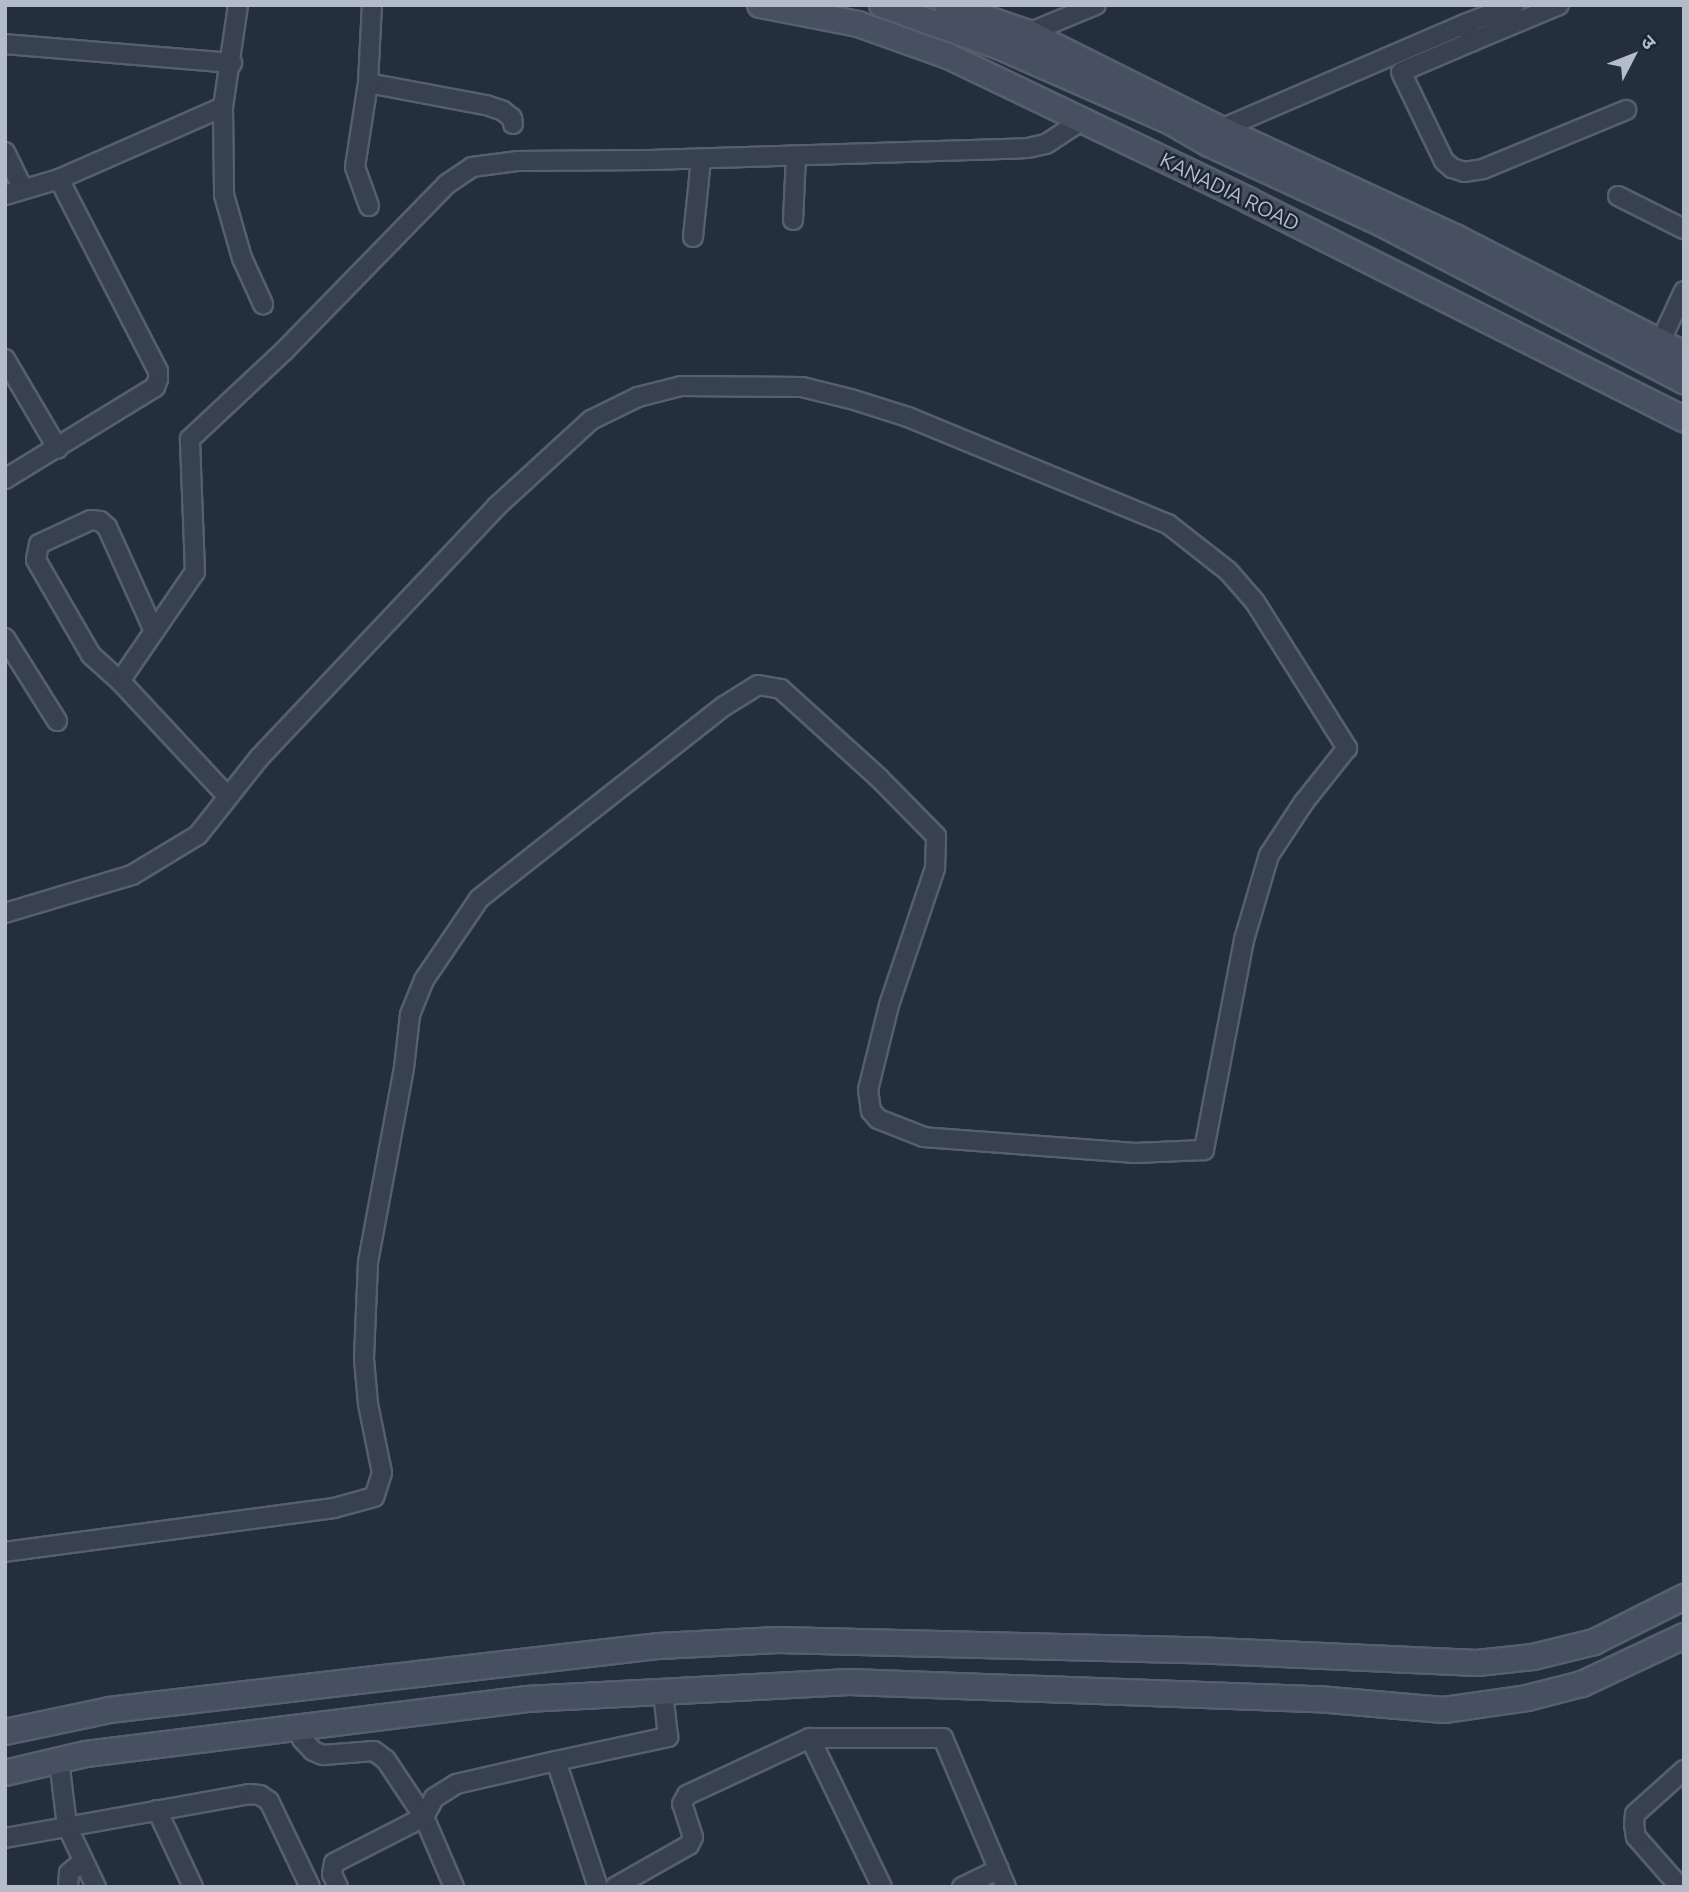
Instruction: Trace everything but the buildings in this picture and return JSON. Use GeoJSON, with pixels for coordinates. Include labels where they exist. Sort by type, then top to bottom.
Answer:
{"type":"FeatureCollection","features":[{"type":"Feature","properties":{"kind":"street"},"geometry":{"type":"LineString","coordinates":[[238,5],[232,63],[222,107],[224,195],[242,258],[263,304]]}},
{"type":"Feature","properties":{"kind":"street"},"geometry":{"type":"LineString","coordinates":[[369,206],[355,166],[368,83],[372,5]]}},
{"type":"Feature","properties":{"kind":"street","name":"KANADIA ROAD"},"geometry":{"type":"LineString","coordinates":[[760,5],[858,24],[948,56],[1084,119],[1684,419]]}},
{"type":"Feature","properties":{"kind":"street","name":"KANADIA ROAD"},"geometry":{"type":"LineString","coordinates":[[882,5],[943,11],[998,46],[1171,122],[1215,137],[1380,223],[1532,289],[1655,353]]}},
{"type":"Feature","properties":{"kind":"street"},"geometry":{"type":"LineString","coordinates":[[998,46],[1096,5]]}},
{"type":"Feature","properties":{"kind":"street"},"geometry":{"type":"LineString","coordinates":[[943,11],[1029,33],[1215,137],[1465,24],[1514,5]]}},
{"type":"Feature","properties":{"kind":"street"},"geometry":{"type":"LineString","coordinates":[[1559,5],[1401,72],[1444,161],[1452,168],[1464,172],[1483,169],[1626,110]]}},
{"type":"Feature","properties":{"kind":"street"},"geometry":{"type":"LineString","coordinates":[[1465,24],[1473,41]]}},
{"type":"Feature","properties":{"kind":"street"},"geometry":{"type":"LineString","coordinates":[[5,44],[232,63]]}},
{"type":"Feature","properties":{"kind":"street"},"geometry":{"type":"LineString","coordinates":[[368,83],[486,105],[503,111],[512,118],[513,124]]}},
{"type":"Feature","properties":{"kind":"street"},"geometry":{"type":"LineString","coordinates":[[5,195],[22,187],[59,179],[222,107]]}},
{"type":"Feature","properties":{"kind":"street"},"geometry":{"type":"LineString","coordinates":[[120,681],[195,572],[190,439],[285,351],[447,184],[472,167],[517,161],[701,159],[1028,148],[1046,144],[1084,119]]}},
{"type":"Feature","properties":{"kind":"street"},"geometry":{"type":"LineString","coordinates":[[5,152],[22,187]]}},
{"type":"Feature","properties":{"kind":"street"},"geometry":{"type":"LineString","coordinates":[[793,220],[796,156]]}},
{"type":"Feature","properties":{"kind":"street"},"geometry":{"type":"LineString","coordinates":[[693,237],[701,159]]}},
{"type":"Feature","properties":{"kind":"street"},"geometry":{"type":"LineString","coordinates":[[5,479],[58,449],[155,387],[158,371],[59,179]]}},
{"type":"Feature","properties":{"kind":"street"},"geometry":{"type":"LineString","coordinates":[[1618,196],[1684,229]]}},
{"type":"Feature","properties":{"kind":"street"},"geometry":{"type":"LineString","coordinates":[[1655,353],[1684,291]]}},
{"type":"Feature","properties":{"kind":"street"},"geometry":{"type":"LineString","coordinates":[[1655,353],[1684,354]]}},
{"type":"Feature","properties":{"kind":"street"},"geometry":{"type":"LineString","coordinates":[[1655,353],[1684,381]]}},
{"type":"Feature","properties":{"kind":"street"},"geometry":{"type":"LineString","coordinates":[[5,359],[58,449]]}},
{"type":"Feature","properties":{"kind":"street"},"geometry":{"type":"LineString","coordinates":[[5,913],[132,875],[198,835],[324,688],[486,517],[591,420],[638,397],[681,386],[802,387],[851,399],[908,417],[1168,524],[1228,571],[1255,602],[1347,748],[1304,802],[1269,855],[1244,940],[1205,1150],[1123,1153],[924,1137],[878,1119],[871,1111],[868,1090],[889,1005],[935,868],[936,836],[879,778],[781,690],[758,685],[724,706],[479,899],[424,980],[410,1015],[404,1068],[368,1262],[364,1359],[368,1404],[382,1473],[374,1497],[334,1508],[5,1552]]}},
{"type":"Feature","properties":{"kind":"street"},"geometry":{"type":"LineString","coordinates":[[154,631],[107,527],[100,521],[91,520],[38,544],[36,559],[91,655],[120,681],[228,797]]}},
{"type":"Feature","properties":{"kind":"street"},"geometry":{"type":"LineString","coordinates":[[5,638],[57,721]]}},
{"type":"Feature","properties":{"kind":"street"},"geometry":{"type":"LineString","coordinates":[[5,1732],[122,1709],[659,1646],[778,1640],[1214,1651],[1477,1662],[1533,1657],[1594,1642],[1684,1597]]}},
{"type":"Feature","properties":{"kind":"street"},"geometry":{"type":"LineString","coordinates":[[5,1773],[59,1760],[526,1699],[850,1682],[1318,1699],[1444,1710],[1527,1698],[1582,1684],[1684,1636]]}},
{"type":"Feature","properties":{"kind":"street"},"geometry":{"type":"LineString","coordinates":[[338,1887],[332,1874],[334,1863],[424,1816],[434,1798],[456,1784],[668,1737],[663,1692]]}},
{"type":"Feature","properties":{"kind":"street"},"geometry":{"type":"LineString","coordinates":[[299,1727],[302,1739],[313,1751],[323,1755],[367,1751],[380,1755],[424,1816],[454,1887]]}},
{"type":"Feature","properties":{"kind":"street"},"geometry":{"type":"LineString","coordinates":[[810,1738],[882,1887]]}},
{"type":"Feature","properties":{"kind":"street"},"geometry":{"type":"LineString","coordinates":[[615,1887],[689,1845],[693,1837],[692,1829],[682,1804],[687,1795],[810,1738],[943,1738],[1006,1887]]}},
{"type":"Feature","properties":{"kind":"street"},"geometry":{"type":"LineString","coordinates":[[59,1760],[66,1826],[96,1887]]}},
{"type":"Feature","properties":{"kind":"street"},"geometry":{"type":"LineString","coordinates":[[556,1761],[598,1887]]}},
{"type":"Feature","properties":{"kind":"street"},"geometry":{"type":"LineString","coordinates":[[1680,1887],[1636,1837],[1634,1825],[1635,1814],[1684,1770]]}},
{"type":"Feature","properties":{"kind":"street"},"geometry":{"type":"LineString","coordinates":[[5,1838],[249,1794],[260,1795],[269,1801],[310,1887]]}},
{"type":"Feature","properties":{"kind":"street"},"geometry":{"type":"LineString","coordinates":[[157,1810],[193,1887]]}},
{"type":"Feature","properties":{"kind":"street"},"geometry":{"type":"LineString","coordinates":[[68,1887],[69,1872],[83,1860]]}},
{"type":"Feature","properties":{"kind":"street"},"geometry":{"type":"LineString","coordinates":[[962,1887],[999,1869]]}}]}
